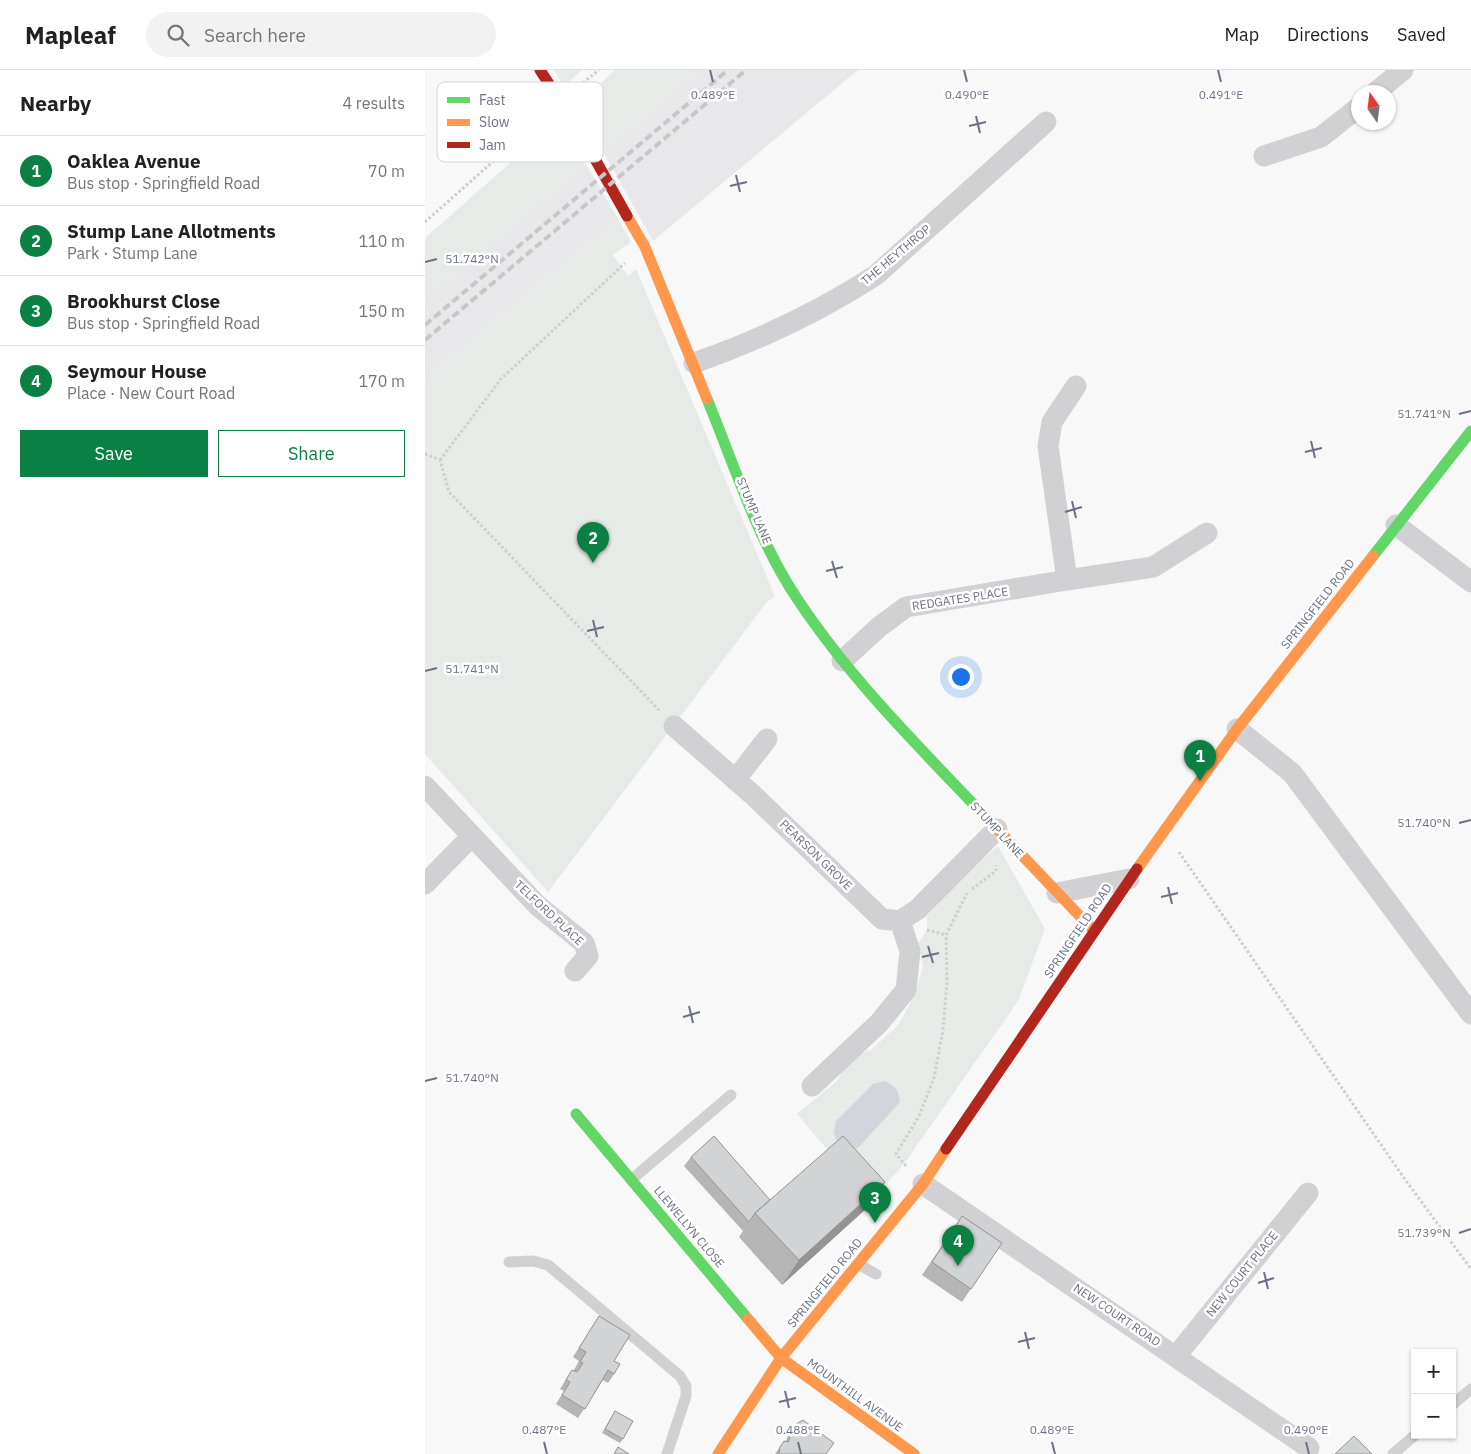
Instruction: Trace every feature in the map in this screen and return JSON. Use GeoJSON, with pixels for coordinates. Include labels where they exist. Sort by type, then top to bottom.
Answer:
{"type":"FeatureCollection","features":[{"type":"Feature","properties":{"kind":"street","name":"STUMP LANE"},"geometry":{"type":"LineString","coordinates":[[540,70],[548,82]]}},
{"type":"Feature","properties":{"kind":"street"},"geometry":{"type":"LineString","coordinates":[[1385,85],[1403,70]]}},
{"type":"Feature","properties":{"kind":"street"},"geometry":{"type":"LineString","coordinates":[[1264,156],[1321,138],[1351,114]]}},
{"type":"Feature","properties":{"kind":"street","name":"THE HEYTHROP"},"geometry":{"type":"LineString","coordinates":[[694,364],[740,348],[845,295],[875,275],[1046,122]]}},
{"type":"Feature","properties":{"kind":"street","name":"STUMP LANE"},"geometry":{"type":"LineString","coordinates":[[597,162],[645,247],[757,523],[795,596],[842,661],[873,699],[1094,931]]}},
{"type":"Feature","properties":{"kind":"street"},"geometry":{"type":"LineString","coordinates":[[1067,580],[1048,446],[1052,422],[1076,386]]}},
{"type":"Feature","properties":{"kind":"street","name":"SPRINGFIELD ROAD"},"geometry":{"type":"LineString","coordinates":[[718,1454],[781,1358],[858,1264],[896,1224],[1163,830],[1237,729],[1471,430]]}},
{"type":"Feature","properties":{"kind":"street"},"geometry":{"type":"LineString","coordinates":[[1396,525],[1471,582]]}},
{"type":"Feature","properties":{"kind":"street","name":"REDGATES PLACE"},"geometry":{"type":"LineString","coordinates":[[842,661],[879,627],[907,607],[1153,567],[1207,533]]}},
{"type":"Feature","properties":{"kind":"street","name":"PEARSON GROVE"},"geometry":{"type":"LineString","coordinates":[[674,726],[735,780],[882,919],[900,921]]}},
{"type":"Feature","properties":{"kind":"street"},"geometry":{"type":"LineString","coordinates":[[1237,729],[1291,774],[1471,1014]]}},
{"type":"Feature","properties":{"kind":"street"},"geometry":{"type":"LineString","coordinates":[[735,780],[767,739]]}},
{"type":"Feature","properties":{"kind":"street","name":"TELFORD PLACE"},"geometry":{"type":"LineString","coordinates":[[425,786],[538,906],[584,943],[588,956],[575,971]]}},
{"type":"Feature","properties":{"kind":"street"},"geometry":{"type":"LineString","coordinates":[[812,1086],[879,1023],[906,990],[909,951],[900,921],[918,909],[997,829]]}},
{"type":"Feature","properties":{"kind":"street"},"geometry":{"type":"LineString","coordinates":[[425,884],[472,836]]}},
{"type":"Feature","properties":{"kind":"street"},"geometry":{"type":"LineString","coordinates":[[1057,893],[1129,880]]}},
{"type":"Feature","properties":{"kind":"street","name":"LLEWELLYN CLOSE"},"geometry":{"type":"LineString","coordinates":[[576,1114],[781,1358]]}},
{"type":"Feature","properties":{"kind":"street","name":"NEW COURT ROAD"},"geometry":{"type":"LineString","coordinates":[[923,1184],[1309,1448]]}},
{"type":"Feature","properties":{"kind":"street","name":"NEW COURT PLACE"},"geometry":{"type":"LineString","coordinates":[[1176,1356],[1308,1193]]}},
{"type":"Feature","properties":{"kind":"street","name":"MOUNTHILL AVENUE"},"geometry":{"type":"LineString","coordinates":[[781,1358],[914,1454]]}},
{"type":"Feature","properties":{"kind":"lane"},"geometry":{"type":"LineString","coordinates":[[631,1180],[731,1095]]}},
{"type":"Feature","properties":{"kind":"lane"},"geometry":{"type":"LineString","coordinates":[[509,1262],[533,1261],[548,1265],[680,1376],[686,1386],[686,1396],[667,1454]]}},
{"type":"Feature","properties":{"kind":"lane"},"geometry":{"type":"LineString","coordinates":[[858,1264],[876,1274]]}},
{"type":"Feature","properties":{"kind":"lane"},"geometry":{"type":"LineString","coordinates":[[1456,1402],[1471,1389]]}},
{"type":"Feature","properties":{"kind":"lane"},"geometry":{"type":"LineString","coordinates":[[1393,1454],[1411,1438]]}},
{"type":"Feature","properties":{"kind":"path"},"geometry":{"type":"LineString","coordinates":[[585,82],[599,70]]}},
{"type":"Feature","properties":{"kind":"path"},"geometry":{"type":"LineString","coordinates":[[425,222],[493,162]]}},
{"type":"Feature","properties":{"kind":"path"},"geometry":{"type":"LineString","coordinates":[[440,460],[501,379],[621,266],[645,247]]}},
{"type":"Feature","properties":{"kind":"path"},"geometry":{"type":"LineString","coordinates":[[425,454],[440,460]]}},
{"type":"Feature","properties":{"kind":"path"},"geometry":{"type":"LineString","coordinates":[[440,460],[449,492],[674,726]]}},
{"type":"Feature","properties":{"kind":"path"},"geometry":{"type":"LineString","coordinates":[[923,1184],[896,1154],[919,1116],[934,1078],[943,1030],[947,981],[946,935],[968,892],[996,871],[997,829]]}},
{"type":"Feature","properties":{"kind":"path"},"geometry":{"type":"LineString","coordinates":[[1163,830],[1404,1178],[1471,1269]]}},
{"type":"Feature","properties":{"kind":"shaded area"},"geometry":{"type":"Polygon","coordinates":[[[554,70],[582,70],[568,82],[562,82],[554,70]]]}},
{"type":"Feature","properties":{"kind":"shaded area"},"geometry":{"type":"Polygon","coordinates":[[[615,70],[698,70],[603,152],[602,82],[615,70]]]}},
{"type":"Feature","properties":{"kind":"shaded area"},"geometry":{"type":"Polygon","coordinates":[[[698,70],[858,70],[653,241],[603,152],[698,70]]]}},
{"type":"Feature","properties":{"kind":"shaded area"},"geometry":{"type":"Polygon","coordinates":[[[511,162],[585,162],[586,164],[425,299],[425,238],[511,162]]]}},
{"type":"Feature","properties":{"kind":"shaded area"},"geometry":{"type":"Polygon","coordinates":[[[586,164],[618,219],[425,378],[425,299],[586,164]]]}},
{"type":"Feature","properties":{"kind":"shaded area"},"geometry":{"type":"Polygon","coordinates":[[[618,219],[631,242],[613,255],[628,276],[636,269],[775,596],[766,603],[548,892],[425,754],[425,378],[618,219]]]}},
{"type":"Feature","properties":{"kind":"shaded area"},"geometry":{"type":"Polygon","coordinates":[[[998,846],[1045,929],[1018,1001],[904,1164],[871,1201],[797,1114],[837,1081],[845,1066],[857,1054],[871,1050],[899,1024],[916,992],[923,966],[918,944],[927,930],[927,916],[973,866],[998,846]]]}},
{"type":"Feature","properties":{"kind":"shaded area"},"geometry":{"type":"Polygon","coordinates":[[[884,1081],[896,1089],[900,1102],[858,1148],[849,1150],[838,1145],[834,1132],[836,1121],[873,1084],[884,1081]]]}},
{"type":"Feature","properties":{"kind":"building"},"geometry":{"type":"Polygon","coordinates":[[[714,1136],[770,1200],[755,1213],[749,1222],[691,1157],[714,1136]]]}},
{"type":"Feature","properties":{"kind":"building"},"geometry":{"type":"Polygon","coordinates":[[[843,1136],[885,1182],[799,1260],[755,1213],[843,1136]]]}},
{"type":"Feature","properties":{"kind":"building"},"geometry":{"type":"Polygon","coordinates":[[[962,1216],[1002,1243],[971,1289],[932,1262],[962,1216]]]}},
{"type":"Feature","properties":{"kind":"building"},"geometry":{"type":"Polygon","coordinates":[[[599,1316],[630,1335],[614,1361],[620,1364],[614,1374],[608,1370],[585,1409],[562,1395],[570,1382],[566,1380],[572,1370],[577,1372],[583,1363],[580,1362],[586,1352],[579,1348],[599,1316]]]}},
{"type":"Feature","properties":{"kind":"building"},"geometry":{"type":"Polygon","coordinates":[[[615,1411],[633,1421],[623,1439],[605,1429],[615,1411]]]}},
{"type":"Feature","properties":{"kind":"building"},"geometry":{"type":"Polygon","coordinates":[[[803,1420],[834,1443],[826,1454],[780,1454],[780,1447],[784,1441],[788,1442],[796,1424],[803,1420]]]}},
{"type":"Feature","properties":{"kind":"building"},"geometry":{"type":"Polygon","coordinates":[[[1354,1436],[1372,1454],[1335,1454],[1354,1436]]]}},
{"type":"Feature","properties":{"kind":"building"},"geometry":{"type":"Polygon","coordinates":[[[618,1447],[629,1454],[614,1454],[618,1447]]]}},
{"type":"Feature","properties":{"kind":"railway"},"geometry":{"type":"LineString","coordinates":[[425,325],[728,70]]}},
{"type":"Feature","properties":{"kind":"railway"},"geometry":{"type":"LineString","coordinates":[[425,340],[746,70]]}},
{"type":"Feature","properties":{"kind":"traffic: fast"},"geometry":{"type":"LineString","coordinates":[[707,399],[769,551],[796,597],[837,654],[883,708],[979,810]]}},
{"type":"Feature","properties":{"kind":"traffic: fast"},"geometry":{"type":"LineString","coordinates":[[1373,556],[1471,431]]}},
{"type":"Feature","properties":{"kind":"traffic: fast"},"geometry":{"type":"LineString","coordinates":[[576,1114],[748,1319]]}},
{"type":"Feature","properties":{"kind":"traffic: slow"},"geometry":{"type":"LineString","coordinates":[[627,216],[645,247],[707,399]]}},
{"type":"Feature","properties":{"kind":"traffic: slow"},"geometry":{"type":"LineString","coordinates":[[1137,869],[1237,729],[1373,556]]}},
{"type":"Feature","properties":{"kind":"traffic: slow"},"geometry":{"type":"LineString","coordinates":[[979,810],[1094,931]]}},
{"type":"Feature","properties":{"kind":"traffic: slow"},"geometry":{"type":"LineString","coordinates":[[718,1454],[781,1358],[923,1184],[946,1149]]}},
{"type":"Feature","properties":{"kind":"traffic: slow"},"geometry":{"type":"LineString","coordinates":[[748,1319],[781,1358],[914,1454]]}},
{"type":"Feature","properties":{"kind":"traffic: jam"},"geometry":{"type":"LineString","coordinates":[[540,70],[548,82]]}},
{"type":"Feature","properties":{"kind":"traffic: jam"},"geometry":{"type":"LineString","coordinates":[[597,162],[627,216]]}},
{"type":"Feature","properties":{"kind":"traffic: jam"},"geometry":{"type":"LineString","coordinates":[[946,1149],[1137,869]]}},
{"type":"Feature","properties":{"kind":"place","name":"Stump Lane Allotments"},"geometry":{"type":"Point","coordinates":[593,563]}},
{"type":"Feature","properties":{"kind":"place","name":"Oaklea Avenue"},"geometry":{"type":"Point","coordinates":[1200,781]}},
{"type":"Feature","properties":{"kind":"place","name":"Brookhurst Close"},"geometry":{"type":"Point","coordinates":[875,1223]}},
{"type":"Feature","properties":{"kind":"place","name":"Seymour House"},"geometry":{"type":"Point","coordinates":[958,1266]}}]}
